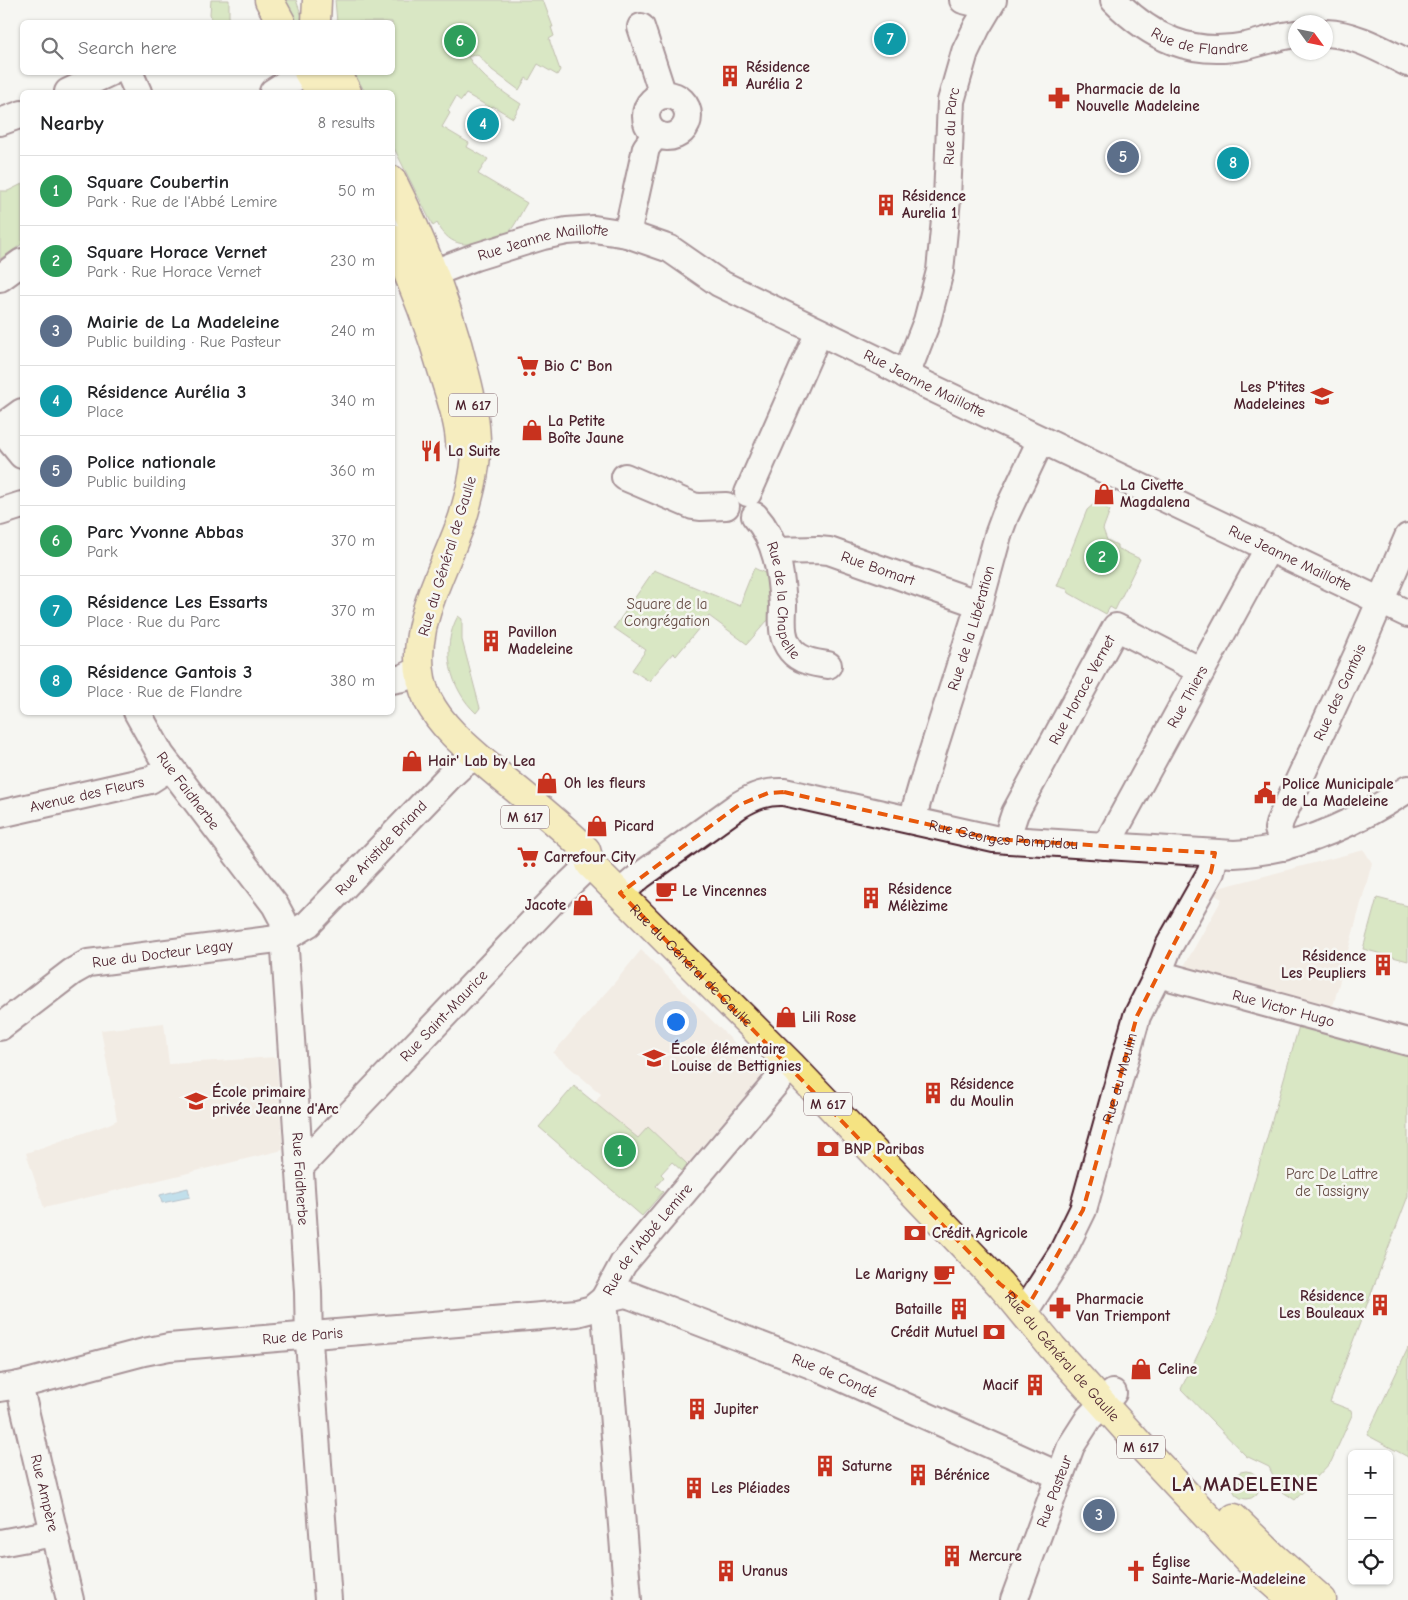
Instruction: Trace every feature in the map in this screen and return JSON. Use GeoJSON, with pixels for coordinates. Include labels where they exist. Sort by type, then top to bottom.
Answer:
{"type":"FeatureCollection","features":[{"type":"Feature","properties":{"kind":"main road"},"geometry":{"type":"LineString","coordinates":[[269,0],[280,20]]}},
{"type":"Feature","properties":{"kind":"main road"},"geometry":{"type":"LineString","coordinates":[[306,0],[311,20]]}},
{"type":"Feature","properties":{"kind":"main road"},"geometry":{"type":"LineString","coordinates":[[316,20],[317,0]]}},
{"type":"Feature","properties":{"kind":"main road"},"geometry":{"type":"LineString","coordinates":[[310,75],[319,90]]}},
{"type":"Feature","properties":{"kind":"main road"},"geometry":{"type":"LineString","coordinates":[[338,75],[346,90]]}},
{"type":"Feature","properties":{"kind":"main road","name":"Rue du Général de Gaulle"},"geometry":{"type":"LineString","coordinates":[[395,187],[441,292],[457,342],[475,421],[476,454],[471,486],[462,517],[423,625],[419,651],[405,676]]}},
{"type":"Feature","properties":{"kind":"main road","name":"Rue du Général de Gaulle"},"geometry":{"type":"LineString","coordinates":[[395,244],[411,278],[434,344],[456,415],[460,440],[459,465],[453,493],[407,623],[403,650],[405,676],[410,699],[427,726],[436,738],[470,760],[576,861],[590,864],[791,1064],[1000,1284],[1052,1347],[1322,1600]]}},
{"type":"Feature","properties":{"kind":"main road","name":"Rue du Général de Gaulle"},"geometry":{"type":"LineString","coordinates":[[1000,1284],[1028,1306],[1064,1340],[1108,1398],[1141,1446],[1248,1560],[1293,1600]]}},
{"type":"Feature","properties":{"kind":"street"},"geometry":{"type":"LineString","coordinates":[[963,0],[991,3]]}},
{"type":"Feature","properties":{"kind":"street","name":"Rue de Flandre"},"geometry":{"type":"LineString","coordinates":[[1114,0],[1135,20],[1150,30],[1170,41],[1189,47],[1226,49],[1288,36]]}},
{"type":"Feature","properties":{"kind":"street","name":"Rue du Parc"},"geometry":{"type":"LineString","coordinates":[[906,375],[927,321],[940,271],[947,199],[950,102],[966,52],[991,3]]}},
{"type":"Feature","properties":{"kind":"street"},"geometry":{"type":"LineString","coordinates":[[641,27],[663,96]]}},
{"type":"Feature","properties":{"kind":"street"},"geometry":{"type":"LineString","coordinates":[[1333,33],[1365,42],[1408,63]]}},
{"type":"Feature","properties":{"kind":"street"},"geometry":{"type":"LineString","coordinates":[[72,90],[105,75]]}},
{"type":"Feature","properties":{"kind":"street"},"geometry":{"type":"LineString","coordinates":[[130,75],[137,90]]}},
{"type":"Feature","properties":{"kind":"street"},"geometry":{"type":"LineString","coordinates":[[276,90],[299,75]]}},
{"type":"Feature","properties":{"kind":"street"},"geometry":{"type":"LineString","coordinates":[[311,75],[326,90]]}},
{"type":"Feature","properties":{"kind":"street"},"geometry":{"type":"LineString","coordinates":[[663,96],[676,97],[682,101],[688,113],[688,120],[681,132],[675,136],[656,134],[647,122],[648,108],[651,102],[663,96]]}},
{"type":"Feature","properties":{"kind":"street"},"geometry":{"type":"LineString","coordinates":[[0,122],[20,115]]}},
{"type":"Feature","properties":{"kind":"street"},"geometry":{"type":"LineString","coordinates":[[627,234],[646,148],[656,134]]}},
{"type":"Feature","properties":{"kind":"street"},"geometry":{"type":"LineString","coordinates":[[395,221],[419,272],[426,276],[433,274]]}},
{"type":"Feature","properties":{"kind":"street","name":"Rue Jeanne Maillotte"},"geometry":{"type":"LineString","coordinates":[[433,274],[475,257],[567,231],[594,229],[627,234],[670,249],[720,282],[819,332],[1041,440],[1408,614]]}},
{"type":"Feature","properties":{"kind":"street"},"geometry":{"type":"LineString","coordinates":[[0,278],[20,263]]}},
{"type":"Feature","properties":{"kind":"street"},"geometry":{"type":"LineString","coordinates":[[625,477],[693,506],[743,505],[819,332]]}},
{"type":"Feature","properties":{"kind":"street"},"geometry":{"type":"LineString","coordinates":[[20,413],[0,428],[20,453]]}},
{"type":"Feature","properties":{"kind":"street","name":"Rue de la Libération"},"geometry":{"type":"LineString","coordinates":[[912,820],[979,604],[1001,526],[1041,440]]}},
{"type":"Feature","properties":{"kind":"street"},"geometry":{"type":"LineString","coordinates":[[0,512],[20,505]]}},
{"type":"Feature","properties":{"kind":"street","name":"Rue de la Chapelle"},"geometry":{"type":"LineString","coordinates":[[743,505],[766,528],[775,551],[782,596],[783,634],[786,642],[791,650],[803,659],[828,666]]}},
{"type":"Feature","properties":{"kind":"street","name":"Rue des Gantois"},"geometry":{"type":"LineString","coordinates":[[1284,847],[1278,829],[1280,821],[1381,601],[1408,537]]}},
{"type":"Feature","properties":{"kind":"street","name":"Rue Thiers"},"geometry":{"type":"LineString","coordinates":[[1106,846],[1269,547]]}},
{"type":"Feature","properties":{"kind":"street","name":"Rue Bomart"},"geometry":{"type":"LineString","coordinates":[[775,551],[829,551],[979,604]]}},
{"type":"Feature","properties":{"kind":"street","name":"Rue Horace Vernet"},"geometry":{"type":"LineString","coordinates":[[1008,840],[1015,814],[1116,627],[1201,670]]}},
{"type":"Feature","properties":{"kind":"street","name":"Rue Faidherbe"},"geometry":{"type":"LineString","coordinates":[[139,715],[157,749],[275,905],[283,920],[308,1292],[309,1336],[328,1600]]}},
{"type":"Feature","properties":{"kind":"street","name":"Rue Aristide Briand"},"geometry":{"type":"LineString","coordinates":[[285,938],[308,924],[470,760]]}},
{"type":"Feature","properties":{"kind":"street","name":"Avenue des Fleurs"},"geometry":{"type":"LineString","coordinates":[[0,814],[150,780],[170,767]]}},
{"type":"Feature","properties":{"kind":"street","name":"Rue Georges Pompidou"},"geometry":{"type":"LineString","coordinates":[[620,894],[640,876],[739,805],[768,793],[784,792],[987,838],[1215,853],[1246,853],[1284,847],[1356,820],[1408,789]]}},
{"type":"Feature","properties":{"kind":"street","name":"Rue du Moulin"},"geometry":{"type":"LineString","coordinates":[[1028,1306],[1062,1253],[1083,1210],[1137,1016],[1170,946],[1210,872],[1215,853]]}},
{"type":"Feature","properties":{"kind":"street","name":"Rue Saint-Maurice"},"geometry":{"type":"LineString","coordinates":[[299,1168],[564,888],[590,864]]}},
{"type":"Feature","properties":{"kind":"street","name":"Rue du Docteur Legay"},"geometry":{"type":"LineString","coordinates":[[0,1027],[72,972],[88,963],[285,938]]}},
{"type":"Feature","properties":{"kind":"street","name":"Rue Victor Hugo"},"geometry":{"type":"LineString","coordinates":[[1158,974],[1408,1042]]}},
{"type":"Feature","properties":{"kind":"street","name":"Rue de l'Abbé Lemire"},"geometry":{"type":"LineString","coordinates":[[628,1600],[604,1299],[623,1264],[791,1064]]}},
{"type":"Feature","properties":{"kind":"street","name":"Rue de Condé"},"geometry":{"type":"LineString","coordinates":[[604,1299],[625,1294],[742,1337],[830,1372],[1060,1476]]}},
{"type":"Feature","properties":{"kind":"street","name":"Rue de Paris"},"geometry":{"type":"LineString","coordinates":[[10,1387],[169,1347],[577,1313],[592,1309],[604,1299]]}},
{"type":"Feature","properties":{"kind":"street","name":"Rue Ampère"},"geometry":{"type":"LineString","coordinates":[[10,1387],[54,1534],[70,1600]]}},
{"type":"Feature","properties":{"kind":"street","name":"Rue Pasteur"},"geometry":{"type":"LineString","coordinates":[[1014,1600],[1060,1476],[1077,1436],[1108,1398]]}},
{"type":"Feature","properties":{"kind":"street"},"geometry":{"type":"LineString","coordinates":[[0,1543],[54,1534]]}},
{"type":"Feature","properties":{"kind":"highlighted area"},"geometry":{"type":"Polygon","coordinates":[[[784,792],[994,839],[1215,853],[1211,872],[1137,1016],[1083,1210],[1028,1306],[1000,1284],[620,893],[739,805],[768,793],[784,792]]]}},
{"type":"Feature","properties":{"kind":"shaded area"},"geometry":{"type":"Polygon","coordinates":[[[1364,850],[1372,863],[1333,1006],[1184,966],[1222,899],[1213,894],[1222,887],[1364,850]]]}},
{"type":"Feature","properties":{"kind":"shaded area","name":"École élémentaire Louise de Bettignies"},"geometry":{"type":"Polygon","coordinates":[[[641,950],[761,1069],[762,1076],[687,1164],[648,1127],[638,1139],[628,1131],[595,1103],[601,1094],[553,1053],[641,950]]]}},
{"type":"Feature","properties":{"kind":"shaded area","name":"École primaire privée Jeanne d'Arc"},"geometry":{"type":"Polygon","coordinates":[[[164,1023],[169,1064],[276,1057],[283,1150],[44,1208],[26,1153],[117,1120],[101,1030],[164,1023]]]}},
{"type":"Feature","properties":{"kind":"green space"},"geometry":{"type":"Polygon","coordinates":[[[211,0],[229,0],[228,20],[212,20],[210,14],[211,0]]]}},
{"type":"Feature","properties":{"kind":"green space"},"geometry":{"type":"Polygon","coordinates":[[[278,0],[296,0],[303,20],[288,20],[278,0]]]}},
{"type":"Feature","properties":{"kind":"green space"},"geometry":{"type":"Polygon","coordinates":[[[335,0],[542,0],[553,27],[551,27],[554,36],[549,39],[560,70],[557,75],[538,64],[529,80],[526,78],[519,90],[492,70],[477,54],[468,57],[485,77],[521,104],[513,118],[493,106],[491,108],[466,94],[461,101],[456,97],[442,127],[469,143],[467,147],[488,159],[478,174],[527,203],[507,234],[477,243],[461,244],[448,238],[437,223],[433,226],[395,150],[395,90],[364,90],[355,75],[395,75],[395,20],[337,20],[335,0]]]}},
{"type":"Feature","properties":{"kind":"green space"},"geometry":{"type":"Polygon","coordinates":[[[20,185],[20,245],[0,259],[0,191],[8,191],[20,185]]]}},
{"type":"Feature","properties":{"kind":"green space"},"geometry":{"type":"Polygon","coordinates":[[[1095,503],[1110,510],[1103,529],[1107,540],[1117,545],[1117,548],[1140,559],[1115,610],[1110,607],[1106,614],[1069,593],[1067,589],[1057,586],[1087,510],[1095,503]]]}},
{"type":"Feature","properties":{"kind":"green space","name":"Square de la Congrégation"},"geometry":{"type":"Polygon","coordinates":[[[754,568],[769,575],[772,620],[767,621],[747,644],[709,616],[676,656],[673,653],[649,681],[632,670],[646,650],[614,628],[654,570],[740,606],[754,568]]]}},
{"type":"Feature","properties":{"kind":"green space"},"geometry":{"type":"Polygon","coordinates":[[[458,616],[462,619],[462,640],[480,708],[476,713],[460,692],[451,668],[450,641],[458,616]]]}},
{"type":"Feature","properties":{"kind":"green space"},"geometry":{"type":"Polygon","coordinates":[[[1377,898],[1408,906],[1408,961],[1363,949],[1377,898]]]}},
{"type":"Feature","properties":{"kind":"green space","name":"Parc De Lattre de Tassigny"},"geometry":{"type":"Polygon","coordinates":[[[1299,1026],[1408,1056],[1408,1196],[1330,1402],[1351,1410],[1352,1415],[1331,1462],[1295,1500],[1280,1490],[1269,1467],[1246,1456],[1181,1389],[1215,1319],[1299,1026]]]}},
{"type":"Feature","properties":{"kind":"green space"},"geometry":{"type":"Polygon","coordinates":[[[574,1086],[638,1138],[648,1127],[687,1164],[682,1171],[672,1162],[661,1174],[664,1177],[656,1186],[663,1192],[642,1216],[539,1127],[574,1086]]]}},
{"type":"Feature","properties":{"kind":"green space"},"geometry":{"type":"Polygon","coordinates":[[[1408,1348],[1408,1457],[1367,1435],[1408,1348]]]}},
{"type":"Feature","properties":{"kind":"green space"},"geometry":{"type":"Polygon","coordinates":[[[1246,1471],[1256,1475],[1260,1485],[1256,1495],[1246,1499],[1236,1495],[1232,1485],[1236,1475],[1246,1471]]]}},
{"type":"Feature","properties":{"kind":"water"},"geometry":{"type":"Polygon","coordinates":[[[188,1188],[190,1197],[162,1203],[160,1195],[188,1188]]]}},
{"type":"Feature","properties":{"kind":"place","name":"Résidence Les Essarts"},"geometry":{"type":"Point","coordinates":[890,39]}},
{"type":"Feature","properties":{"kind":"place","name":"Parc Yvonne Abbas"},"geometry":{"type":"Point","coordinates":[460,41]}},
{"type":"Feature","properties":{"kind":"place","name":"Résidence Aurélia 2"},"geometry":{"type":"Point","coordinates":[730,76]}},
{"type":"Feature","properties":{"kind":"place","name":"Pharmacie de la Nouvelle Madeleine"},"geometry":{"type":"Point","coordinates":[1059,98]}},
{"type":"Feature","properties":{"kind":"place","name":"Résidence Aurélia 3"},"geometry":{"type":"Point","coordinates":[483,124]}},
{"type":"Feature","properties":{"kind":"place","name":"Police nationale"},"geometry":{"type":"Point","coordinates":[1123,157]}},
{"type":"Feature","properties":{"kind":"place","name":"Résidence Gantois 3"},"geometry":{"type":"Point","coordinates":[1233,163]}},
{"type":"Feature","properties":{"kind":"place","name":"Résidence Aurelia 1"},"geometry":{"type":"Point","coordinates":[886,205]}},
{"type":"Feature","properties":{"kind":"place","name":"Bio C' Bon"},"geometry":{"type":"Point","coordinates":[528,366]}},
{"type":"Feature","properties":{"kind":"place","name":"Les P'tites Madeleines"},"geometry":{"type":"Point","coordinates":[1322,396]}},
{"type":"Feature","properties":{"kind":"place","name":"La Petite Boîte Jaune"},"geometry":{"type":"Point","coordinates":[532,430]}},
{"type":"Feature","properties":{"kind":"place","name":"La Suite"},"geometry":{"type":"Point","coordinates":[431,451]}},
{"type":"Feature","properties":{"kind":"place","name":"La Civette Magdalena"},"geometry":{"type":"Point","coordinates":[1104,494]}},
{"type":"Feature","properties":{"kind":"place","name":"Square Horace Vernet"},"geometry":{"type":"Point","coordinates":[1102,557]}},
{"type":"Feature","properties":{"kind":"place","name":"Pavillon Madeleine"},"geometry":{"type":"Point","coordinates":[491,641]}},
{"type":"Feature","properties":{"kind":"place","name":"Hair' Lab by Lea"},"geometry":{"type":"Point","coordinates":[412,761]}},
{"type":"Feature","properties":{"kind":"place","name":"Oh les fleurs"},"geometry":{"type":"Point","coordinates":[547,783]}},
{"type":"Feature","properties":{"kind":"place","name":"Police Municipale de La Madeleine"},"geometry":{"type":"Point","coordinates":[1265,793]}},
{"type":"Feature","properties":{"kind":"place","name":"Picard"},"geometry":{"type":"Point","coordinates":[597,826]}},
{"type":"Feature","properties":{"kind":"place","name":"Carrefour City"},"geometry":{"type":"Point","coordinates":[528,857]}},
{"type":"Feature","properties":{"kind":"place","name":"Le Vincennes"},"geometry":{"type":"Point","coordinates":[666,891]}},
{"type":"Feature","properties":{"kind":"place","name":"Résidence Mélèzime"},"geometry":{"type":"Point","coordinates":[871,898]}},
{"type":"Feature","properties":{"kind":"place","name":"Jacote"},"geometry":{"type":"Point","coordinates":[583,905]}},
{"type":"Feature","properties":{"kind":"place","name":"Résidence Les Peupliers"},"geometry":{"type":"Point","coordinates":[1383,965]}},
{"type":"Feature","properties":{"kind":"place","name":"Lili Rose"},"geometry":{"type":"Point","coordinates":[786,1017]}},
{"type":"Feature","properties":{"kind":"place","name":"École élémentaire Louise de Bettignies"},"geometry":{"type":"Point","coordinates":[654,1058]}},
{"type":"Feature","properties":{"kind":"place","name":"Résidence du Moulin"},"geometry":{"type":"Point","coordinates":[933,1093]}},
{"type":"Feature","properties":{"kind":"place","name":"École primaire privée Jeanne d'Arc"},"geometry":{"type":"Point","coordinates":[196,1101]}},
{"type":"Feature","properties":{"kind":"place","name":"BNP Paribas"},"geometry":{"type":"Point","coordinates":[828,1149]}},
{"type":"Feature","properties":{"kind":"place","name":"Square Coubertin"},"geometry":{"type":"Point","coordinates":[620,1151]}},
{"type":"Feature","properties":{"kind":"place","name":"Crédit Agricole"},"geometry":{"type":"Point","coordinates":[915,1233]}},
{"type":"Feature","properties":{"kind":"place","name":"Le Marigny"},"geometry":{"type":"Point","coordinates":[944,1274]}},
{"type":"Feature","properties":{"kind":"place","name":"Résidence Les Bouleaux"},"geometry":{"type":"Point","coordinates":[1380,1305]}},
{"type":"Feature","properties":{"kind":"place","name":"Pharmacie Van Triempont"},"geometry":{"type":"Point","coordinates":[1060,1308]}},
{"type":"Feature","properties":{"kind":"place","name":"Bataille"},"geometry":{"type":"Point","coordinates":[959,1309]}},
{"type":"Feature","properties":{"kind":"place","name":"Crédit Mutuel"},"geometry":{"type":"Point","coordinates":[994,1332]}},
{"type":"Feature","properties":{"kind":"place","name":"Celine"},"geometry":{"type":"Point","coordinates":[1141,1369]}},
{"type":"Feature","properties":{"kind":"place","name":"Macif"},"geometry":{"type":"Point","coordinates":[1035,1385]}},
{"type":"Feature","properties":{"kind":"place","name":"Jupiter"},"geometry":{"type":"Point","coordinates":[697,1409]}},
{"type":"Feature","properties":{"kind":"place","name":"Saturne"},"geometry":{"type":"Point","coordinates":[825,1466]}},
{"type":"Feature","properties":{"kind":"place","name":"Bérénice"},"geometry":{"type":"Point","coordinates":[918,1475]}},
{"type":"Feature","properties":{"kind":"place","name":"Les Pléiades"},"geometry":{"type":"Point","coordinates":[694,1488]}},
{"type":"Feature","properties":{"kind":"place","name":"Mairie de La Madeleine"},"geometry":{"type":"Point","coordinates":[1099,1515]}},
{"type":"Feature","properties":{"kind":"place","name":"Mercure"},"geometry":{"type":"Point","coordinates":[952,1556]}},
{"type":"Feature","properties":{"kind":"place","name":"Uranus"},"geometry":{"type":"Point","coordinates":[726,1571]}},
{"type":"Feature","properties":{"kind":"place","name":"Église Sainte-Marie-Madeleine"},"geometry":{"type":"Point","coordinates":[1136,1571]}},
{"type":"Feature","properties":{"kind":"district","name":"LA MADELEINE"},"geometry":{"type":"Point","coordinates":[1245,1484]}}]}
